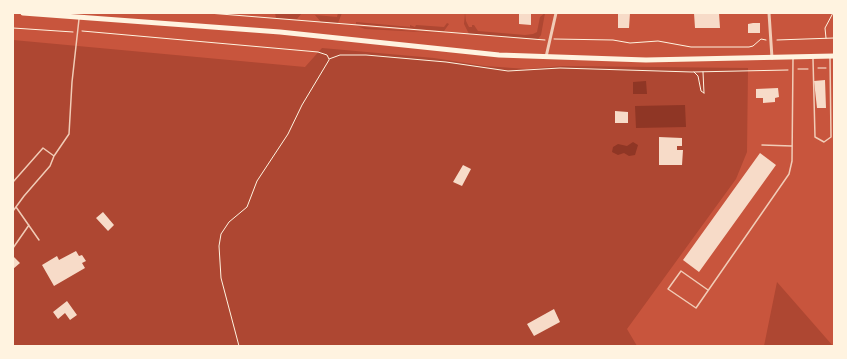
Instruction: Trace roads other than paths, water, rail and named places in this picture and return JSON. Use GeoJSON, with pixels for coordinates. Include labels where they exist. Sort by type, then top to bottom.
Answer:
{"type":"FeatureCollection","features":[{"type":"Feature","properties":{"kind":"main road"},"geometry":{"type":"LineString","coordinates":[[23,13],[280,32],[499,55],[646,60],[832,56]]}},
{"type":"Feature","properties":{"kind":"street"},"geometry":{"type":"LineString","coordinates":[[546,57],[556,13]]}},
{"type":"Feature","properties":{"kind":"street"},"geometry":{"type":"LineString","coordinates":[[769,13],[772,58]]}},
{"type":"Feature","properties":{"kind":"lane"},"geometry":{"type":"LineString","coordinates":[[13,211],[50,166],[54,156],[69,134],[72,82],[80,17]]}},
{"type":"Feature","properties":{"kind":"lane"},"geometry":{"type":"LineString","coordinates":[[813,57],[815,137],[824,142],[831,137],[830,68],[832,56]]}},
{"type":"Feature","properties":{"kind":"lane"},"geometry":{"type":"LineString","coordinates":[[708,290],[681,271],[668,289],[696,308],[789,174],[792,161],[793,57]]}},
{"type":"Feature","properties":{"kind":"lane"},"geometry":{"type":"LineString","coordinates":[[762,145],[792,146]]}},
{"type":"Feature","properties":{"kind":"lane"},"geometry":{"type":"LineString","coordinates":[[13,182],[42,148],[54,156]]}},
{"type":"Feature","properties":{"kind":"lane"},"geometry":{"type":"LineString","coordinates":[[16,207],[39,240]]}},
{"type":"Feature","properties":{"kind":"lane"},"geometry":{"type":"LineString","coordinates":[[13,248],[29,225]]}}]}
